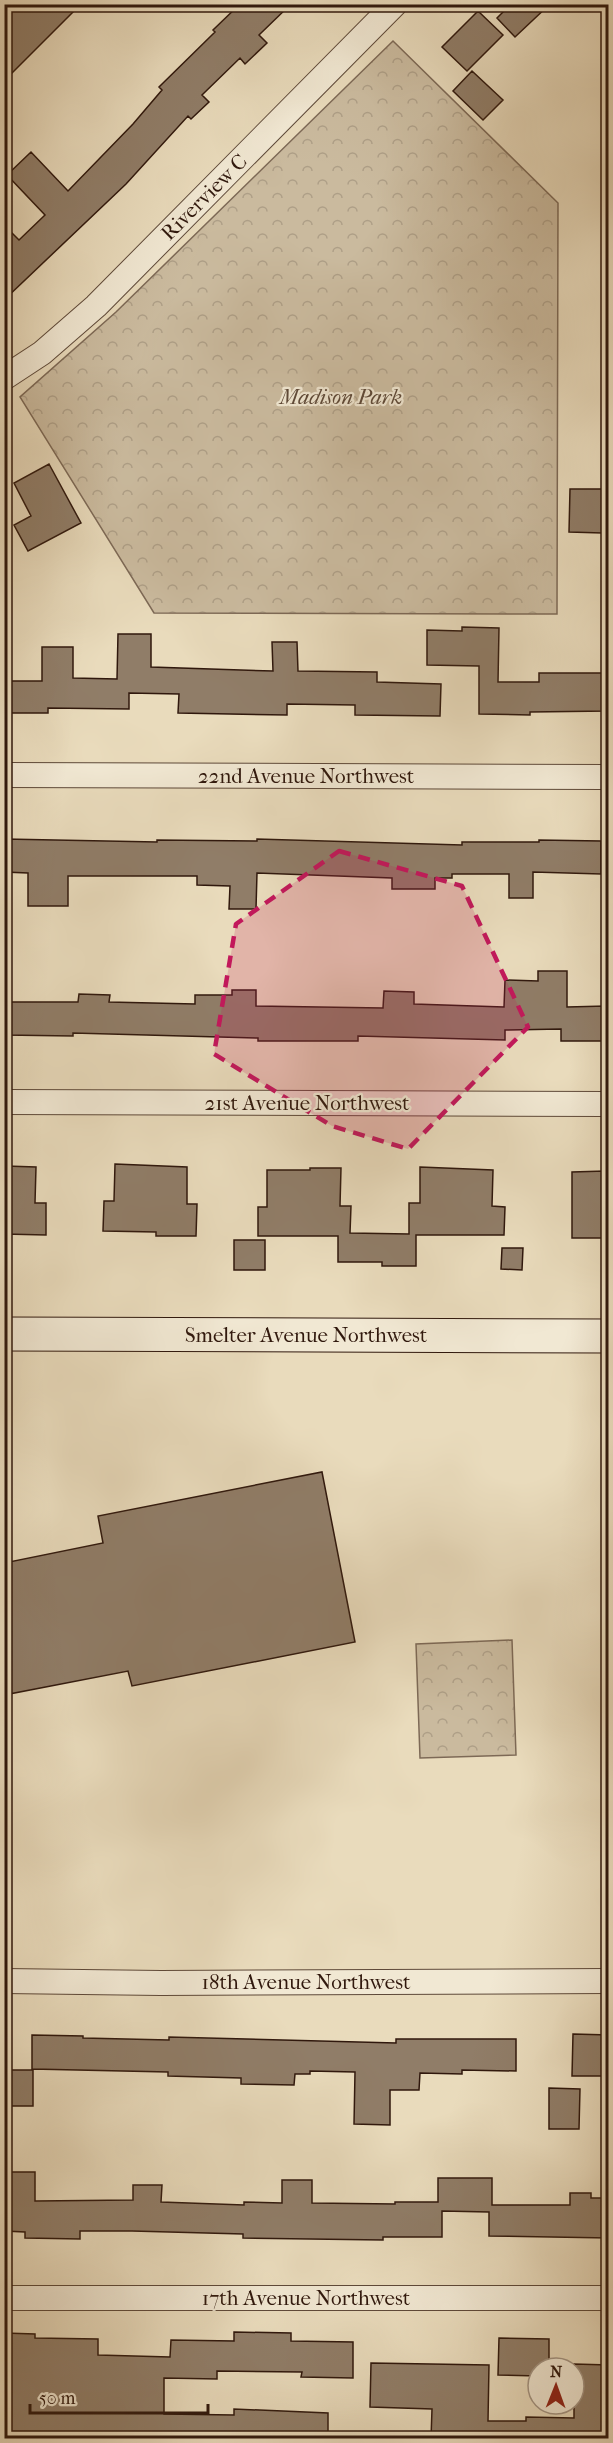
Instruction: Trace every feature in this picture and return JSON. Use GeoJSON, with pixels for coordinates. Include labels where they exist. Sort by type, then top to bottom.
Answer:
{"type":"FeatureCollection","features":[{"type":"Feature","properties":{"kind":"street","name":"Riverview C"},"geometry":{"type":"LineString","coordinates":[[4,378],[42,353],[96,306],[395,4]]}},
{"type":"Feature","properties":{"kind":"street","name":"22nd Avenue Northwest"},"geometry":{"type":"LineString","coordinates":[[4,775],[609,777]]}},
{"type":"Feature","properties":{"kind":"street","name":"21st Avenue Northwest"},"geometry":{"type":"LineString","coordinates":[[4,1102],[609,1104]]}},
{"type":"Feature","properties":{"kind":"street","name":"Smelter Avenue Northwest"},"geometry":{"type":"LineString","coordinates":[[4,1334],[609,1336]]}},
{"type":"Feature","properties":{"kind":"street","name":"18th Avenue Northwest"},"geometry":{"type":"LineString","coordinates":[[4,1981],[150,1983],[609,1981]]}},
{"type":"Feature","properties":{"kind":"street","name":"17th Avenue Northwest"},"geometry":{"type":"LineString","coordinates":[[4,2298],[609,2298]]}},
{"type":"Feature","properties":{"kind":"highlighted area"},"geometry":{"type":"Polygon","coordinates":[[[339,851],[462,886],[528,1027],[408,1149],[332,1126],[214,1054],[236,924],[339,851]]]}},
{"type":"Feature","properties":{"kind":"green space","name":"Madison Park"},"geometry":{"type":"Polygon","coordinates":[[[393,41],[558,203],[557,614],[154,613],[20,397],[116,312],[393,41]]]}},
{"type":"Feature","properties":{"kind":"green space"},"geometry":{"type":"Polygon","coordinates":[[[512,1640],[516,1755],[420,1758],[416,1644],[512,1640]]]}},
{"type":"Feature","properties":{"kind":"building"},"geometry":{"type":"Polygon","coordinates":[[[20,4],[81,4],[4,81],[4,20],[20,4]]]}},
{"type":"Feature","properties":{"kind":"building"},"geometry":{"type":"Polygon","coordinates":[[[240,4],[291,4],[259,35],[267,43],[245,64],[240,58],[202,95],[209,102],[191,119],[188,116],[126,184],[4,300],[4,225],[19,240],[45,215],[7,175],[31,152],[68,191],[133,124],[162,90],[159,87],[240,4]]]}},
{"type":"Feature","properties":{"kind":"building"},"geometry":{"type":"Polygon","coordinates":[[[511,4],[550,4],[515,37],[497,18],[511,4]]]}},
{"type":"Feature","properties":{"kind":"building"},"geometry":{"type":"Polygon","coordinates":[[[478,11],[503,35],[467,71],[442,47],[478,11]]]}},
{"type":"Feature","properties":{"kind":"building"},"geometry":{"type":"Polygon","coordinates":[[[472,71],[503,100],[483,120],[453,91],[472,71]]]}},
{"type":"Feature","properties":{"kind":"building"},"geometry":{"type":"Polygon","coordinates":[[[49,464],[81,523],[28,551],[14,525],[31,516],[14,483],[49,464]]]}},
{"type":"Feature","properties":{"kind":"building"},"geometry":{"type":"Polygon","coordinates":[[[570,489],[602,489],[602,533],[569,532],[570,489]]]}},
{"type":"Feature","properties":{"kind":"building"},"geometry":{"type":"Polygon","coordinates":[[[462,627],[499,628],[498,682],[539,682],[539,673],[607,673],[608,711],[530,712],[530,715],[479,714],[479,666],[427,665],[427,630],[462,631],[462,627]]]}},
{"type":"Feature","properties":{"kind":"building"},"geometry":{"type":"Polygon","coordinates":[[[118,634],[151,634],[151,667],[273,671],[272,642],[297,642],[298,671],[377,672],[377,682],[441,684],[440,716],[355,715],[355,705],[287,704],[287,715],[178,713],[179,694],[129,693],[129,709],[48,708],[48,713],[4,713],[5,681],[42,681],[42,647],[73,647],[73,678],[117,679],[118,634]]]}},
{"type":"Feature","properties":{"kind":"building"},"geometry":{"type":"Polygon","coordinates":[[[4,839],[157,842],[157,840],[257,841],[257,839],[462,845],[462,842],[601,841],[601,874],[533,872],[533,898],[509,898],[509,874],[452,874],[452,878],[435,878],[435,889],[392,889],[392,878],[257,873],[256,909],[229,909],[230,886],[197,885],[197,876],[68,876],[68,906],[28,906],[28,873],[4,872],[4,839]]]}},
{"type":"Feature","properties":{"kind":"building"},"geometry":{"type":"Polygon","coordinates":[[[538,971],[567,971],[567,1007],[606,1006],[606,1041],[561,1041],[561,1029],[505,1030],[505,1040],[358,1036],[358,1041],[258,1041],[258,1038],[73,1033],[73,1036],[4,1035],[4,1002],[78,1002],[79,994],[110,995],[109,1002],[195,1004],[195,995],[232,995],[232,990],[256,990],[256,1006],[383,1008],[384,991],[414,992],[414,1004],[504,1007],[505,980],[538,981],[538,971]]]}},
{"type":"Feature","properties":{"kind":"building"},"geometry":{"type":"Polygon","coordinates":[[[115,1164],[187,1167],[187,1204],[197,1204],[196,1236],[156,1236],[156,1232],[103,1231],[104,1201],[114,1201],[115,1164]]]}},
{"type":"Feature","properties":{"kind":"building"},"geometry":{"type":"Polygon","coordinates":[[[5,1166],[36,1167],[35,1203],[46,1203],[46,1235],[4,1234],[5,1166]]]}},
{"type":"Feature","properties":{"kind":"building"},"geometry":{"type":"Polygon","coordinates":[[[420,1167],[493,1170],[492,1206],[505,1207],[504,1235],[416,1235],[416,1266],[382,1266],[382,1262],[338,1262],[338,1236],[258,1236],[258,1207],[267,1207],[267,1170],[310,1170],[310,1168],[341,1168],[340,1206],[351,1206],[350,1233],[409,1234],[409,1203],[420,1203],[420,1167]]]}},
{"type":"Feature","properties":{"kind":"building"},"geometry":{"type":"Polygon","coordinates":[[[605,1171],[605,1238],[572,1238],[572,1172],[605,1171]]]}},
{"type":"Feature","properties":{"kind":"building"},"geometry":{"type":"Polygon","coordinates":[[[234,1240],[265,1240],[265,1270],[234,1270],[234,1240]]]}},
{"type":"Feature","properties":{"kind":"building"},"geometry":{"type":"Polygon","coordinates":[[[502,1248],[523,1248],[522,1270],[501,1269],[502,1248]]]}},
{"type":"Feature","properties":{"kind":"building"},"geometry":{"type":"Polygon","coordinates":[[[322,1472],[355,1642],[132,1686],[128,1671],[4,1695],[4,1563],[103,1543],[98,1516],[322,1472]]]}},
{"type":"Feature","properties":{"kind":"building"},"geometry":{"type":"Polygon","coordinates":[[[573,2034],[609,2035],[609,2076],[572,2076],[573,2034]]]}},
{"type":"Feature","properties":{"kind":"building"},"geometry":{"type":"Polygon","coordinates":[[[32,2035],[169,2040],[169,2037],[396,2043],[396,2039],[516,2039],[516,2071],[462,2070],[462,2074],[420,2073],[419,2090],[390,2090],[390,2125],[354,2124],[355,2072],[310,2071],[310,2074],[295,2074],[294,2085],[241,2084],[241,2078],[168,2076],[168,2072],[32,2069],[32,2035]]]}},
{"type":"Feature","properties":{"kind":"building"},"geometry":{"type":"Polygon","coordinates":[[[11,2070],[33,2070],[33,2106],[10,2106],[11,2070]]]}},
{"type":"Feature","properties":{"kind":"building"},"geometry":{"type":"Polygon","coordinates":[[[549,2088],[580,2089],[579,2129],[549,2129],[549,2088]]]}},
{"type":"Feature","properties":{"kind":"building"},"geometry":{"type":"Polygon","coordinates":[[[11,2172],[35,2172],[35,2201],[133,2200],[133,2185],[162,2185],[161,2202],[244,2205],[244,2202],[282,2203],[282,2180],[312,2180],[312,2203],[395,2204],[395,2202],[438,2202],[438,2178],[492,2178],[492,2205],[570,2205],[570,2193],[591,2193],[591,2198],[609,2198],[609,2238],[489,2236],[489,2212],[442,2211],[442,2237],[383,2237],[383,2240],[243,2238],[243,2234],[80,2231],[80,2239],[25,2238],[25,2232],[4,2231],[4,2197],[11,2197],[11,2172]]]}},
{"type":"Feature","properties":{"kind":"building"},"geometry":{"type":"Polygon","coordinates":[[[234,2332],[291,2333],[291,2341],[353,2342],[353,2378],[301,2377],[302,2372],[217,2371],[217,2379],[164,2378],[164,2414],[234,2415],[234,2409],[328,2413],[328,2439],[68,2439],[69,2434],[4,2433],[4,2333],[35,2334],[35,2338],[98,2339],[98,2355],[170,2357],[171,2340],[234,2341],[234,2332]]]}},
{"type":"Feature","properties":{"kind":"building"},"geometry":{"type":"Polygon","coordinates":[[[499,2338],[549,2339],[549,2356],[526,2356],[526,2376],[498,2375],[499,2338]]]}},
{"type":"Feature","properties":{"kind":"building"},"geometry":{"type":"Polygon","coordinates":[[[371,2363],[489,2365],[488,2421],[526,2421],[526,2417],[586,2416],[586,2364],[609,2365],[609,2439],[431,2439],[432,2409],[370,2407],[371,2363]]]}}]}
